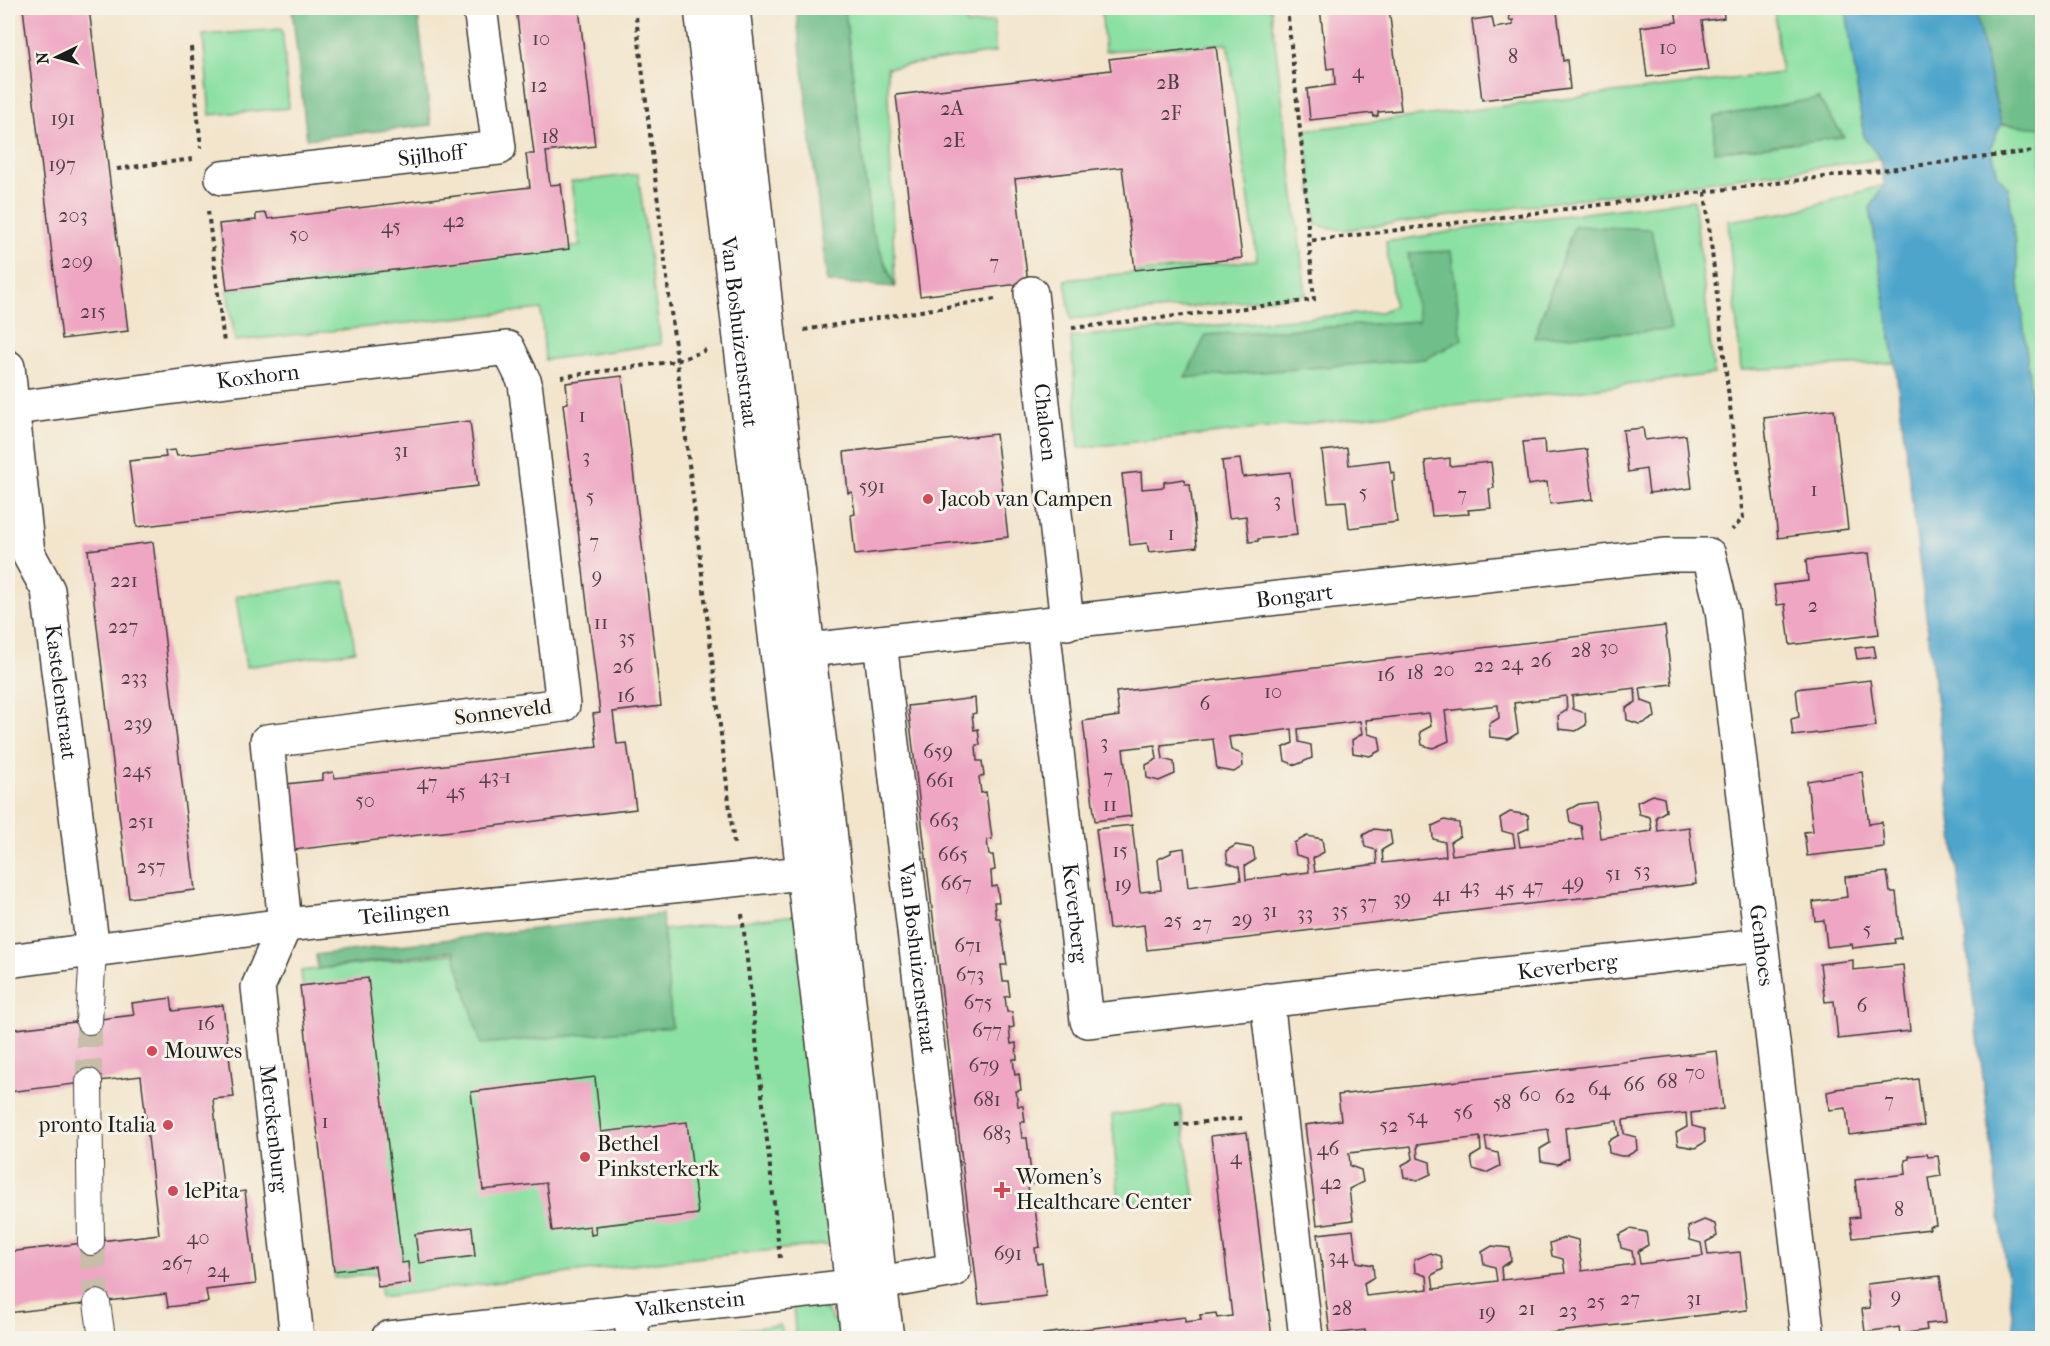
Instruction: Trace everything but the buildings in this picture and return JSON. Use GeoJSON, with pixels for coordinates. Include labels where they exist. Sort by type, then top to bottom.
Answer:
{"type":"FeatureCollection","features":[{"type":"Feature","properties":{"kind":"street","name":"Sijlhoff"},"geometry":{"type":"LineString","coordinates":[[222,178],[499,148],[480,8]]}},
{"type":"Feature","properties":{"kind":"street","name":"Van Boshuizenstraat"},"geometry":{"type":"LineString","coordinates":[[701,8],[754,337],[809,650],[835,869],[866,1285],[858,1338]]}},
{"type":"Feature","properties":{"kind":"street","name":"Van Boshuizenstraat"},"geometry":{"type":"LineString","coordinates":[[733,8],[777,655],[803,873],[866,1285],[887,1338]]}},
{"type":"Feature","properties":{"kind":"street","name":"Chaloen"},"geometry":{"type":"LineString","coordinates":[[1031,293],[1055,624]]}},
{"type":"Feature","properties":{"kind":"street","name":"Koxhorn"},"geometry":{"type":"LineString","coordinates":[[10,409],[228,380],[508,348]]}},
{"type":"Feature","properties":{"kind":"street","name":"Sonneveld"},"geometry":{"type":"LineString","coordinates":[[285,925],[267,741],[562,705],[525,383],[508,348]]}},
{"type":"Feature","properties":{"kind":"street","name":"Kastelenstraat"},"geometry":{"type":"LineString","coordinates":[[8,368],[10,409],[28,553],[48,590],[93,951],[88,1021]]}},
{"type":"Feature","properties":{"kind":"street","name":"Bongart"},"geometry":{"type":"LineString","coordinates":[[880,642],[1655,556],[1708,555]]}},
{"type":"Feature","properties":{"kind":"street","name":"Genhoes"},"geometry":{"type":"LineString","coordinates":[[1708,555],[1722,610],[1808,1338]]}},
{"type":"Feature","properties":{"kind":"street","name":"Keverberg"},"geometry":{"type":"LineString","coordinates":[[1055,624],[1087,1021],[1761,945]]}},
{"type":"Feature","properties":{"kind":"street","name":"Van Boshuizenstraat"},"geometry":{"type":"LineString","coordinates":[[866,1285],[954,1270],[880,642]]}},
{"type":"Feature","properties":{"kind":"street"},"geometry":{"type":"LineString","coordinates":[[777,655],[880,642]]}},
{"type":"Feature","properties":{"kind":"street"},"geometry":{"type":"LineString","coordinates":[[803,873],[835,869]]}},
{"type":"Feature","properties":{"kind":"street","name":"Teilingen"},"geometry":{"type":"LineString","coordinates":[[8,961],[285,925],[803,873]]}},
{"type":"Feature","properties":{"kind":"street","name":"Merckenburg"},"geometry":{"type":"LineString","coordinates":[[285,925],[258,987],[297,1338]]}},
{"type":"Feature","properties":{"kind":"street"},"geometry":{"type":"LineString","coordinates":[[1267,1000],[1306,1338]]}},
{"type":"Feature","properties":{"kind":"street"},"geometry":{"type":"LineString","coordinates":[[89,1082],[90,1242]]}},
{"type":"Feature","properties":{"kind":"street","name":"Valkenstein"},"geometry":{"type":"LineString","coordinates":[[388,1338],[631,1324],[784,1294],[866,1285]]}},
{"type":"Feature","properties":{"kind":"street"},"geometry":{"type":"LineString","coordinates":[[97,1303],[102,1338]]}},
{"type":"Feature","properties":{"kind":"path"},"geometry":{"type":"LineString","coordinates":[[635,8],[738,881],[784,1294]]}},
{"type":"Feature","properties":{"kind":"path"},"geometry":{"type":"LineString","coordinates":[[1035,332],[1314,300],[1304,168],[1287,8]]}},
{"type":"Feature","properties":{"kind":"path"},"geometry":{"type":"LineString","coordinates":[[117,169],[202,158],[191,47]]}},
{"type":"Feature","properties":{"kind":"path"},"geometry":{"type":"LineString","coordinates":[[1309,241],[2043,150]]}},
{"type":"Feature","properties":{"kind":"path"},"geometry":{"type":"LineString","coordinates":[[222,178],[206,189],[228,380]]}},
{"type":"Feature","properties":{"kind":"path"},"geometry":{"type":"LineString","coordinates":[[1705,192],[1743,518],[1708,555]]}},
{"type":"Feature","properties":{"kind":"path"},"geometry":{"type":"LineString","coordinates":[[525,383],[677,361],[754,337],[1031,293]]}},
{"type":"Feature","properties":{"kind":"path"},"geometry":{"type":"LineString","coordinates":[[1175,1125],[1280,1114]]}},
{"type":"Feature","properties":{"kind":"green space"},"geometry":{"type":"Polygon","coordinates":[[[292,8],[417,8],[431,125],[307,139],[292,8]]]}},
{"type":"Feature","properties":{"kind":"green space"},"geometry":{"type":"Polygon","coordinates":[[[796,8],[845,12],[871,228],[895,287],[827,282],[796,8]]]}},
{"type":"Feature","properties":{"kind":"green space"},"geometry":{"type":"Polygon","coordinates":[[[818,8],[964,8],[967,25],[994,21],[995,52],[887,68],[895,287],[871,228],[845,12],[818,8]]]}},
{"type":"Feature","properties":{"kind":"green space"},"geometry":{"type":"Polygon","coordinates":[[[1101,8],[1271,8],[1306,295],[1071,319],[1065,280],[1257,260],[1228,44],[1105,51],[1101,8]]]}},
{"type":"Feature","properties":{"kind":"green space"},"geometry":{"type":"Polygon","coordinates":[[[1774,8],[1846,8],[1864,138],[1881,159],[1344,230],[1316,225],[1305,130],[1781,73],[1774,8]]]}},
{"type":"Feature","properties":{"kind":"green space"},"geometry":{"type":"Polygon","coordinates":[[[1962,8],[2042,8],[2042,578],[1962,8]]]}},
{"type":"Feature","properties":{"kind":"green space"},"geometry":{"type":"Polygon","coordinates":[[[1974,8],[2042,8],[2042,128],[2001,124],[1974,8]]]}},
{"type":"Feature","properties":{"kind":"green space"},"geometry":{"type":"Polygon","coordinates":[[[282,29],[289,108],[210,115],[203,35],[282,29]]]}},
{"type":"Feature","properties":{"kind":"green space"},"geometry":{"type":"Polygon","coordinates":[[[1818,98],[1844,137],[1714,152],[1714,117],[1818,98]]]}},
{"type":"Feature","properties":{"kind":"green space"},"geometry":{"type":"Polygon","coordinates":[[[638,174],[661,344],[545,360],[541,309],[235,341],[227,290],[580,246],[571,182],[638,174]]]}},
{"type":"Feature","properties":{"kind":"green space"},"geometry":{"type":"Polygon","coordinates":[[[1884,185],[1870,208],[1895,363],[1741,370],[1728,221],[1795,211],[1884,185]]]}},
{"type":"Feature","properties":{"kind":"green space"},"geometry":{"type":"Polygon","coordinates":[[[1694,200],[1714,374],[1331,421],[1079,448],[1071,337],[1381,312],[1394,306],[1386,242],[1526,220],[1694,200]]]}},
{"type":"Feature","properties":{"kind":"green space"},"geometry":{"type":"Polygon","coordinates":[[[1574,226],[1651,229],[1671,330],[1534,338],[1574,226]]]}},
{"type":"Feature","properties":{"kind":"green space"},"geometry":{"type":"Polygon","coordinates":[[[1451,251],[1462,340],[1425,359],[1185,378],[1206,335],[1419,321],[1408,253],[1451,251]]]}},
{"type":"Feature","properties":{"kind":"green space"},"geometry":{"type":"Polygon","coordinates":[[[345,581],[355,651],[246,667],[236,596],[345,581]]]}},
{"type":"Feature","properties":{"kind":"green space"},"geometry":{"type":"Polygon","coordinates":[[[662,914],[672,1027],[481,1044],[454,951],[318,969],[316,955],[662,914]]]}},
{"type":"Feature","properties":{"kind":"green space"},"geometry":{"type":"Polygon","coordinates":[[[796,915],[832,1244],[656,1262],[381,1297],[378,1273],[335,1278],[301,971],[796,915]]]}},
{"type":"Feature","properties":{"kind":"green space"},"geometry":{"type":"Polygon","coordinates":[[[1180,1106],[1195,1199],[1119,1202],[1112,1115],[1180,1106]]]}},
{"type":"Feature","properties":{"kind":"green space"},"geometry":{"type":"Polygon","coordinates":[[[811,1303],[828,1312],[832,1320],[837,1319],[838,1338],[796,1338],[793,1306],[811,1303]]]}},
{"type":"Feature","properties":{"kind":"green space"},"geometry":{"type":"Polygon","coordinates":[[[780,1325],[782,1338],[737,1338],[737,1335],[667,1338],[780,1325]]]}},
{"type":"Feature","properties":{"kind":"water"},"geometry":{"type":"Polygon","coordinates":[[[1846,8],[1974,8],[2001,124],[1991,147],[1998,175],[2009,189],[2042,495],[2042,1338],[2015,1338],[1895,363],[1870,208],[1884,185],[1881,159],[1864,138],[1846,8]]]}},
{"type":"Feature","properties":{"kind":"tunnel"},"geometry":{"type":"LineString","coordinates":[[89,1021],[89,1082]]}},
{"type":"Feature","properties":{"kind":"tunnel"},"geometry":{"type":"LineString","coordinates":[[91,1242],[97,1303]]}},
{"type":"Feature","properties":{"kind":"place","name":"Jacob van Campen"},"geometry":{"type":"Point","coordinates":[928,499]}},
{"type":"Feature","properties":{"kind":"place","name":"Mouwes"},"geometry":{"type":"Point","coordinates":[152,1051]}},
{"type":"Feature","properties":{"kind":"place","name":"pronto Italia"},"geometry":{"type":"Point","coordinates":[168,1125]}},
{"type":"Feature","properties":{"kind":"place","name":"Bethel Pinksterkerk"},"geometry":{"type":"Point","coordinates":[585,1157]}},
{"type":"Feature","properties":{"kind":"place","name":"Women's Healthcare Center"},"geometry":{"type":"Point","coordinates":[1002,1190]}},
{"type":"Feature","properties":{"kind":"place","name":"lePita"},"geometry":{"type":"Point","coordinates":[173,1191]}}]}
